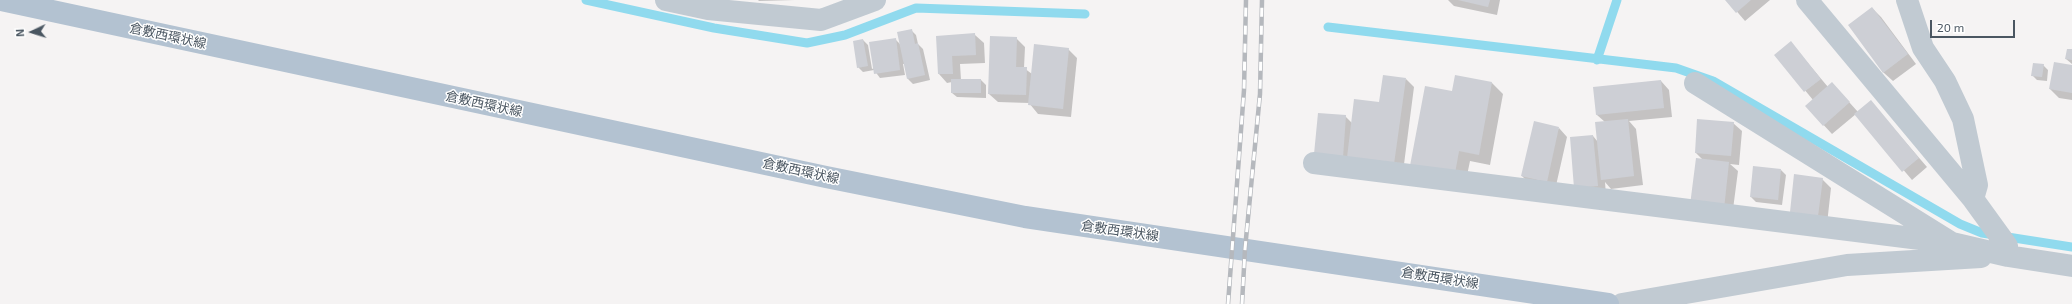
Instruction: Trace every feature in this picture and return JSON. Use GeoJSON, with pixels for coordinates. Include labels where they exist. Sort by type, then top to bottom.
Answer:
{"type":"FeatureCollection","features":[{"type":"Feature","properties":{"kind":"main road","name":"倉敷西環状線"},"geometry":{"type":"LineString","coordinates":[[1,0],[826,177],[1025,217],[1608,304]]}},
{"type":"Feature","properties":{"kind":"street"},"geometry":{"type":"LineString","coordinates":[[666,0],[708,9],[821,20],[875,0]]}},
{"type":"Feature","properties":{"kind":"street"},"geometry":{"type":"LineString","coordinates":[[1807,0],[1973,199],[1994,228],[2007,251]]}},
{"type":"Feature","properties":{"kind":"street"},"geometry":{"type":"LineString","coordinates":[[1906,0],[1923,48],[1945,81],[1963,118],[1977,185],[1973,199]]}},
{"type":"Feature","properties":{"kind":"street"},"geometry":{"type":"LineString","coordinates":[[1695,83],[1952,244]]}},
{"type":"Feature","properties":{"kind":"street"},"geometry":{"type":"LineString","coordinates":[[1314,164],[2007,251],[2072,266]]}},
{"type":"Feature","properties":{"kind":"street"},"geometry":{"type":"LineString","coordinates":[[1622,304],[1847,265],[2007,251]]}},
{"type":"Feature","properties":{"kind":"building"},"geometry":{"type":"Polygon","coordinates":[[[1458,0],[1490,0],[1488,7],[1458,0]]]}},
{"type":"Feature","properties":{"kind":"building"},"geometry":{"type":"Polygon","coordinates":[[[1725,0],[1751,0],[1736,13],[1725,0]]]}},
{"type":"Feature","properties":{"kind":"building"},"geometry":{"type":"Polygon","coordinates":[[[1872,7],[1908,54],[1883,73],[1848,25],[1872,7]]]}},
{"type":"Feature","properties":{"kind":"building"},"geometry":{"type":"Polygon","coordinates":[[[912,29],[915,44],[918,43],[925,75],[907,79],[897,32],[912,29]]]}},
{"type":"Feature","properties":{"kind":"building"},"geometry":{"type":"Polygon","coordinates":[[[975,33],[976,55],[952,56],[953,74],[938,74],[936,36],[975,33]]]}},
{"type":"Feature","properties":{"kind":"building"},"geometry":{"type":"Polygon","coordinates":[[[990,36],[1017,37],[1016,67],[1027,67],[1026,95],[988,94],[990,36]]]}},
{"type":"Feature","properties":{"kind":"building"},"geometry":{"type":"Polygon","coordinates":[[[896,38],[900,70],[874,74],[869,42],[896,38]]]}},
{"type":"Feature","properties":{"kind":"building"},"geometry":{"type":"Polygon","coordinates":[[[863,39],[868,66],[857,68],[853,41],[863,39]]]}},
{"type":"Feature","properties":{"kind":"building"},"geometry":{"type":"Polygon","coordinates":[[[1791,41],[1821,79],[1804,92],[1774,55],[1791,41]]]}},
{"type":"Feature","properties":{"kind":"building"},"geometry":{"type":"Polygon","coordinates":[[[1034,44],[1069,48],[1063,109],[1028,105],[1034,44]]]}},
{"type":"Feature","properties":{"kind":"building"},"geometry":{"type":"Polygon","coordinates":[[[2067,49],[2072,49],[2072,60],[2065,59],[2067,49]]]}},
{"type":"Feature","properties":{"kind":"building"},"geometry":{"type":"Polygon","coordinates":[[[2054,62],[2072,65],[2072,93],[2049,89],[2054,62]]]}},
{"type":"Feature","properties":{"kind":"building"},"geometry":{"type":"Polygon","coordinates":[[[2033,63],[2044,64],[2042,77],[2031,76],[2033,63]]]}},
{"type":"Feature","properties":{"kind":"building"},"geometry":{"type":"Polygon","coordinates":[[[1383,75],[1406,78],[1394,164],[1347,158],[1354,99],[1379,102],[1383,75]]]}},
{"type":"Feature","properties":{"kind":"building"},"geometry":{"type":"Polygon","coordinates":[[[1455,75],[1492,82],[1479,155],[1459,151],[1454,179],[1409,171],[1425,86],[1452,91],[1455,75]]]}},
{"type":"Feature","properties":{"kind":"building"},"geometry":{"type":"Polygon","coordinates":[[[951,79],[981,79],[981,93],[951,93],[951,79]]]}},
{"type":"Feature","properties":{"kind":"building"},"geometry":{"type":"Polygon","coordinates":[[[1661,80],[1664,108],[1596,115],[1593,87],[1661,80]]]}},
{"type":"Feature","properties":{"kind":"building"},"geometry":{"type":"Polygon","coordinates":[[[1832,82],[1850,102],[1823,126],[1805,106],[1832,82]]]}},
{"type":"Feature","properties":{"kind":"building"},"geometry":{"type":"Polygon","coordinates":[[[1871,100],[1919,158],[1902,172],[1854,114],[1871,100]]]}},
{"type":"Feature","properties":{"kind":"building"},"geometry":{"type":"Polygon","coordinates":[[[1318,113],[1346,115],[1343,157],[1314,154],[1318,113]]]}},
{"type":"Feature","properties":{"kind":"building"},"geometry":{"type":"Polygon","coordinates":[[[1628,119],[1634,176],[1601,180],[1595,122],[1628,119]]]}},
{"type":"Feature","properties":{"kind":"building"},"geometry":{"type":"Polygon","coordinates":[[[1697,119],[1734,122],[1731,156],[1695,153],[1697,119]]]}},
{"type":"Feature","properties":{"kind":"building"},"geometry":{"type":"Polygon","coordinates":[[[1534,121],[1559,127],[1547,182],[1521,176],[1534,121]]]}},
{"type":"Feature","properties":{"kind":"building"},"geometry":{"type":"Polygon","coordinates":[[[1593,135],[1598,186],[1574,188],[1570,137],[1593,135]]]}},
{"type":"Feature","properties":{"kind":"building"},"geometry":{"type":"Polygon","coordinates":[[[1696,158],[1729,162],[1724,209],[1690,205],[1696,158]]]}},
{"type":"Feature","properties":{"kind":"building"},"geometry":{"type":"Polygon","coordinates":[[[1753,166],[1781,169],[1778,200],[1750,197],[1753,166]]]}},
{"type":"Feature","properties":{"kind":"building"},"geometry":{"type":"Polygon","coordinates":[[[1794,174],[1823,178],[1818,216],[1790,212],[1794,174]]]}},
{"type":"Feature","properties":{"kind":"waterway"},"geometry":{"type":"LineString","coordinates":[[586,0],[714,28],[807,43],[845,35],[916,8],[1085,14]]}},
{"type":"Feature","properties":{"kind":"waterway"},"geometry":{"type":"LineString","coordinates":[[1597,60],[1617,0]]}},
{"type":"Feature","properties":{"kind":"waterway"},"geometry":{"type":"LineString","coordinates":[[1328,27],[1676,68],[1713,81],[1960,224],[1982,233],[2072,247]]}},
{"type":"Feature","properties":{"kind":"railway"},"geometry":{"type":"LineString","coordinates":[[1228,304],[1244,90],[1246,0]]}},
{"type":"Feature","properties":{"kind":"railway"},"geometry":{"type":"LineString","coordinates":[[1242,304],[1245,249],[1260,94],[1262,0]]}}]}
